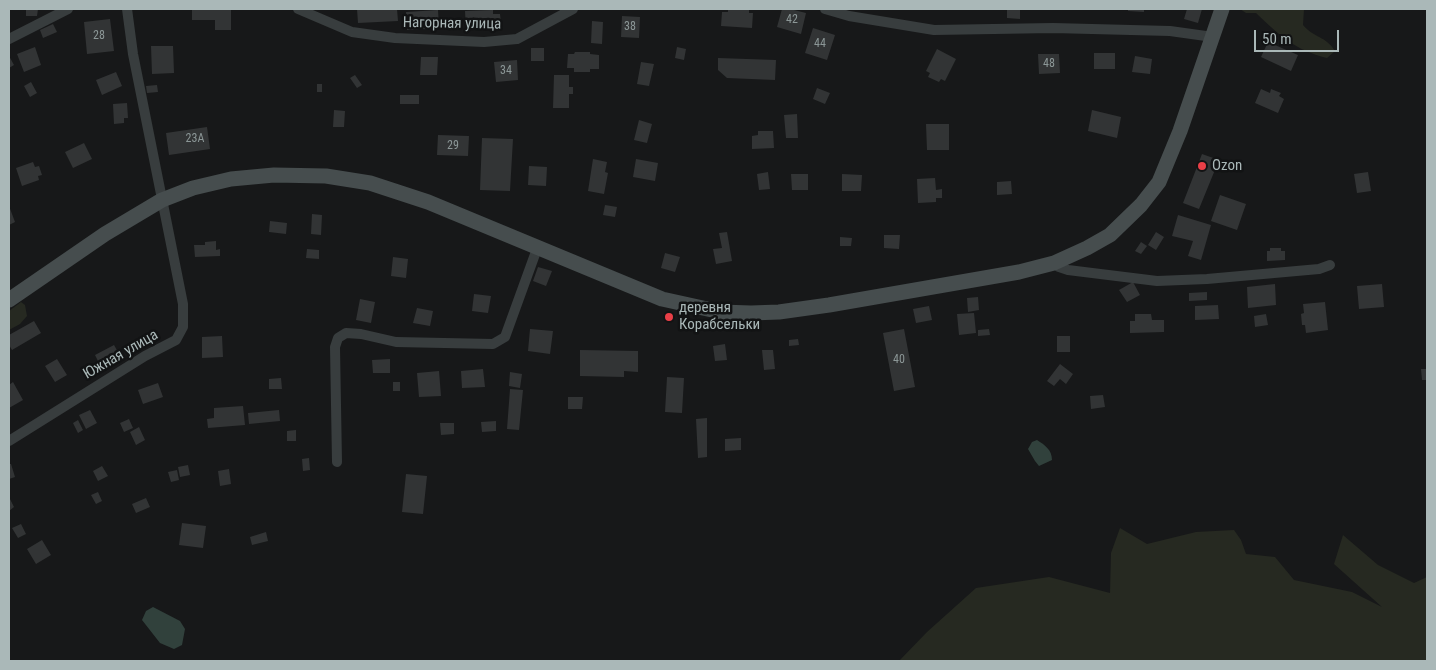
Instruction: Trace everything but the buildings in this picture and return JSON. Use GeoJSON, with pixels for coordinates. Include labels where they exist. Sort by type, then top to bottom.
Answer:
{"type":"FeatureCollection","features":[{"type":"Feature","properties":{"kind":"main road"},"geometry":{"type":"LineString","coordinates":[[9,300],[105,234],[162,200],[193,188],[231,179],[274,175],[326,176],[370,183],[412,197],[538,246],[662,299],[704,309],[751,313],[829,305],[1019,272],[1054,262],[1087,248],[1110,234],[1141,205],[1159,182],[1180,131],[1222,9]]}},
{"type":"Feature","properties":{"kind":"street"},"geometry":{"type":"LineString","coordinates":[[9,39],[68,9]]}},
{"type":"Feature","properties":{"kind":"street","name":"Южная улица"},"geometry":{"type":"LineString","coordinates":[[9,441],[145,356],[176,340],[183,327],[183,304],[133,54],[127,9]]}},
{"type":"Feature","properties":{"kind":"street","name":"Нагорная улица"},"geometry":{"type":"LineString","coordinates":[[298,9],[352,32],[395,38],[484,42],[517,39],[573,9]]}},
{"type":"Feature","properties":{"kind":"street"},"geometry":{"type":"LineString","coordinates":[[824,9],[849,16],[934,30],[1053,28],[1170,31],[1213,36]]}},
{"type":"Feature","properties":{"kind":"street"},"geometry":{"type":"LineString","coordinates":[[337,462],[335,347],[338,338],[346,333],[361,334],[396,342],[493,344],[500,341],[505,337],[538,246]]}},
{"type":"Feature","properties":{"kind":"street"},"geometry":{"type":"LineString","coordinates":[[1054,262],[1059,267],[1068,270],[1156,281],[1207,279],[1319,269],[1330,265]]}},
{"type":"Feature","properties":{"kind":"shaded area"},"geometry":{"type":"Polygon","coordinates":[[[1240,9],[1304,9],[1303,25],[1328,42],[1335,51],[1327,58],[1306,51],[1288,41],[1256,13],[1246,13],[1240,9]]]}},
{"type":"Feature","properties":{"kind":"shaded area"},"geometry":{"type":"Polygon","coordinates":[[[21,302],[25,305],[27,316],[20,324],[9,330],[9,311],[21,302]]]}},
{"type":"Feature","properties":{"kind":"shaded area"},"geometry":{"type":"Polygon","coordinates":[[[1037,440],[1045,446],[1052,456],[1052,460],[1039,466],[1028,449],[1032,442],[1037,440]]]}},
{"type":"Feature","properties":{"kind":"shaded area"},"geometry":{"type":"Polygon","coordinates":[[[1120,528],[1147,544],[1196,532],[1234,530],[1241,540],[1246,554],[1275,557],[1294,580],[1352,592],[1382,607],[1334,564],[1343,535],[1378,565],[1414,583],[1427,577],[1427,661],[899,661],[927,632],[976,588],[1049,577],[1110,593],[1111,553],[1120,528]]]}},
{"type":"Feature","properties":{"kind":"shaded area"},"geometry":{"type":"Polygon","coordinates":[[[153,607],[180,621],[185,629],[182,645],[174,649],[160,643],[142,620],[146,611],[153,607]]]}},
{"type":"Feature","properties":{"kind":"place","name":"Ozon"},"geometry":{"type":"Point","coordinates":[1202,166]}},
{"type":"Feature","properties":{"kind":"place","name":"деревня Корабсельки"},"geometry":{"type":"Point","coordinates":[669,317]}}]}
